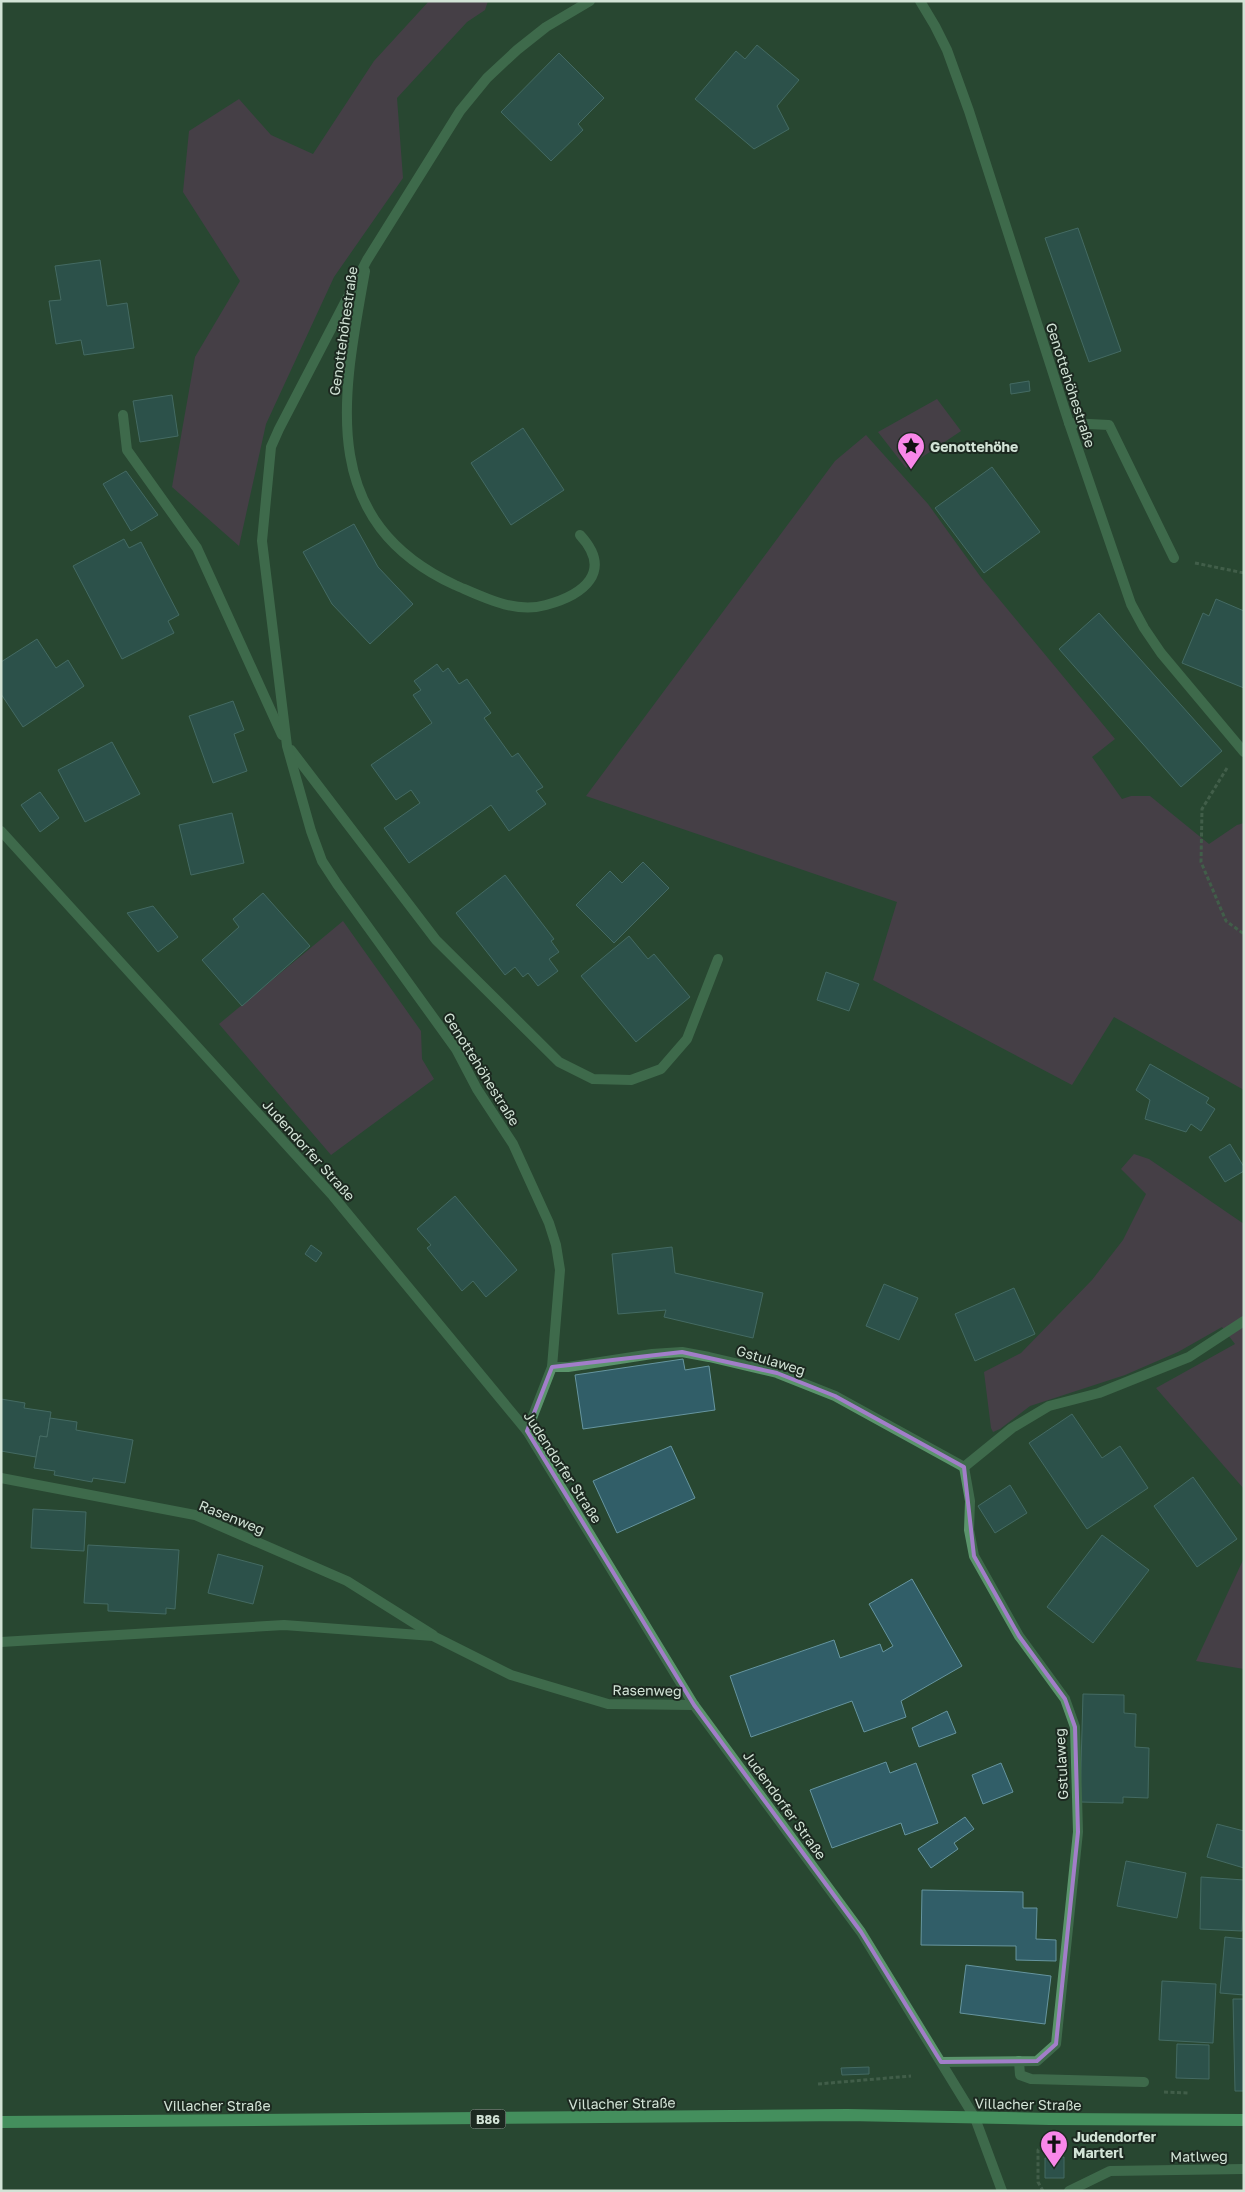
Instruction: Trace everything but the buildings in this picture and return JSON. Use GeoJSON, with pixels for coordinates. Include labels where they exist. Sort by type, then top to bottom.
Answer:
{"type":"FeatureCollection","features":[{"type":"Feature","properties":{"kind":"main road","name":"Villacher Straße"},"geometry":{"type":"LineString","coordinates":[[1,2122],[847,2115],[1244,2120]]}},
{"type":"Feature","properties":{"kind":"street","name":"Genottehöhestraße"},"geometry":{"type":"LineString","coordinates":[[590,1],[546,27],[487,78],[460,111],[367,260],[279,428],[271,447],[262,541],[287,746],[436,940],[560,1062],[593,1079],[631,1080],[661,1069],[687,1039],[718,959]]}},
{"type":"Feature","properties":{"kind":"street","name":"Genottehöhestraße"},"geometry":{"type":"LineString","coordinates":[[920,1],[947,50],[969,111],[1069,423],[1131,604],[1161,653],[1242,750]]}},
{"type":"Feature","properties":{"kind":"street","name":"Genottehöhestraße"},"geometry":{"type":"LineString","coordinates":[[367,260],[349,364],[346,424],[355,474],[362,496],[372,516],[400,550],[418,564],[486,599],[516,607],[548,604],[573,595],[585,586],[593,576],[595,564],[593,553],[580,535]]}},
{"type":"Feature","properties":{"kind":"street","name":"Genottehöhestraße"},"geometry":{"type":"LineString","coordinates":[[123,415],[127,450],[198,548],[287,746],[311,831],[322,861],[456,1049],[477,1089],[497,1118],[527,1172],[549,1223],[558,1256],[559,1288],[552,1367],[527,1431]]}},
{"type":"Feature","properties":{"kind":"street"},"geometry":{"type":"LineString","coordinates":[[1069,423],[1109,425],[1174,558]]}},
{"type":"Feature","properties":{"kind":"street","name":"Judendorfer Straße"},"geometry":{"type":"LineString","coordinates":[[1,831],[333,1196],[527,1431],[694,1705],[861,1932],[974,2118],[1002,2191]]}},
{"type":"Feature","properties":{"kind":"street"},"geometry":{"type":"LineString","coordinates":[[964,1467],[1012,1428],[1049,1406],[1099,1393],[1189,1357],[1244,1321]]}},
{"type":"Feature","properties":{"kind":"street","name":"Gstulaweg"},"geometry":{"type":"LineString","coordinates":[[552,1367],[568,1367],[652,1354],[682,1352],[777,1373],[835,1396],[964,1467],[970,1501],[969,1530],[974,1556],[1020,1636],[1065,1698],[1075,1726],[1078,1832],[1056,2044],[1038,2061],[941,2062]]}},
{"type":"Feature","properties":{"kind":"street","name":"Rasenweg"},"geometry":{"type":"LineString","coordinates":[[1,1478],[195,1515],[347,1581],[433,1636],[511,1675],[608,1704],[694,1705]]}},
{"type":"Feature","properties":{"kind":"street","name":"Rasenweg"},"geometry":{"type":"LineString","coordinates":[[1,1642],[284,1625],[433,1636]]}},
{"type":"Feature","properties":{"kind":"street"},"geometry":{"type":"LineString","coordinates":[[1019,2061],[1020,2075],[1031,2079],[1144,2082]]}},
{"type":"Feature","properties":{"kind":"street","name":"Matlweg"},"geometry":{"type":"LineString","coordinates":[[1069,2191],[1110,2171],[1244,2170]]}},
{"type":"Feature","properties":{"kind":"path"},"geometry":{"type":"LineString","coordinates":[[1174,558],[1244,573]]}},
{"type":"Feature","properties":{"kind":"path"},"geometry":{"type":"LineString","coordinates":[[1242,750],[1202,808],[1201,862],[1226,921],[1244,934]]}},
{"type":"Feature","properties":{"kind":"path"},"geometry":{"type":"LineString","coordinates":[[818,2084],[912,2076]]}},
{"type":"Feature","properties":{"kind":"path"},"geometry":{"type":"LineString","coordinates":[[1038,2150],[1038,2182],[1043,2191]]}},
{"type":"Feature","properties":{"kind":"highlighted area"},"geometry":{"type":"Polygon","coordinates":[[[682,1352],[777,1373],[835,1396],[964,1467],[974,1556],[1019,1636],[1065,1699],[1075,1727],[1078,1832],[1056,2044],[1037,2061],[941,2062],[861,1932],[694,1705],[527,1431],[552,1367],[682,1352]]]}},
{"type":"Feature","properties":{"kind":"shaded area"},"geometry":{"type":"Polygon","coordinates":[[[429,1],[488,1],[485,10],[467,22],[397,98],[403,178],[334,277],[266,424],[239,546],[172,487],[195,357],[240,281],[183,192],[189,131],[239,99],[271,135],[313,154],[374,61],[429,1]]]}},
{"type":"Feature","properties":{"kind":"shaded area"},"geometry":{"type":"Polygon","coordinates":[[[937,399],[961,431],[906,468],[878,432],[937,399]]]}},
{"type":"Feature","properties":{"kind":"shaded area"},"geometry":{"type":"Polygon","coordinates":[[[866,435],[928,504],[980,576],[1115,739],[1092,757],[1122,799],[1131,796],[1150,796],[1209,844],[1237,825],[1244,823],[1244,1090],[1114,1017],[1072,1085],[873,980],[897,902],[586,796],[835,461],[866,435]]]}},
{"type":"Feature","properties":{"kind":"shaded area"},"geometry":{"type":"Polygon","coordinates":[[[343,921],[421,1031],[422,1059],[434,1079],[331,1155],[219,1024],[343,921]]]}},
{"type":"Feature","properties":{"kind":"shaded area"},"geometry":{"type":"Polygon","coordinates":[[[1134,1154],[1149,1159],[1244,1224],[1244,1489],[1156,1388],[1235,1344],[1222,1327],[1178,1352],[1125,1375],[1030,1406],[1000,1429],[993,1432],[991,1428],[984,1372],[1021,1353],[1092,1280],[1123,1240],[1146,1194],[1121,1169],[1134,1154]]]}},
{"type":"Feature","properties":{"kind":"shaded area"},"geometry":{"type":"Polygon","coordinates":[[[1244,1558],[1244,1669],[1196,1661],[1244,1558]]]}},
{"type":"Feature","properties":{"kind":"place","name":"Genottehöhe"},"geometry":{"type":"Point","coordinates":[911,470]}},
{"type":"Feature","properties":{"kind":"place","name":"Judendorfer Marterl"},"geometry":{"type":"Point","coordinates":[1054,2168]}}]}
